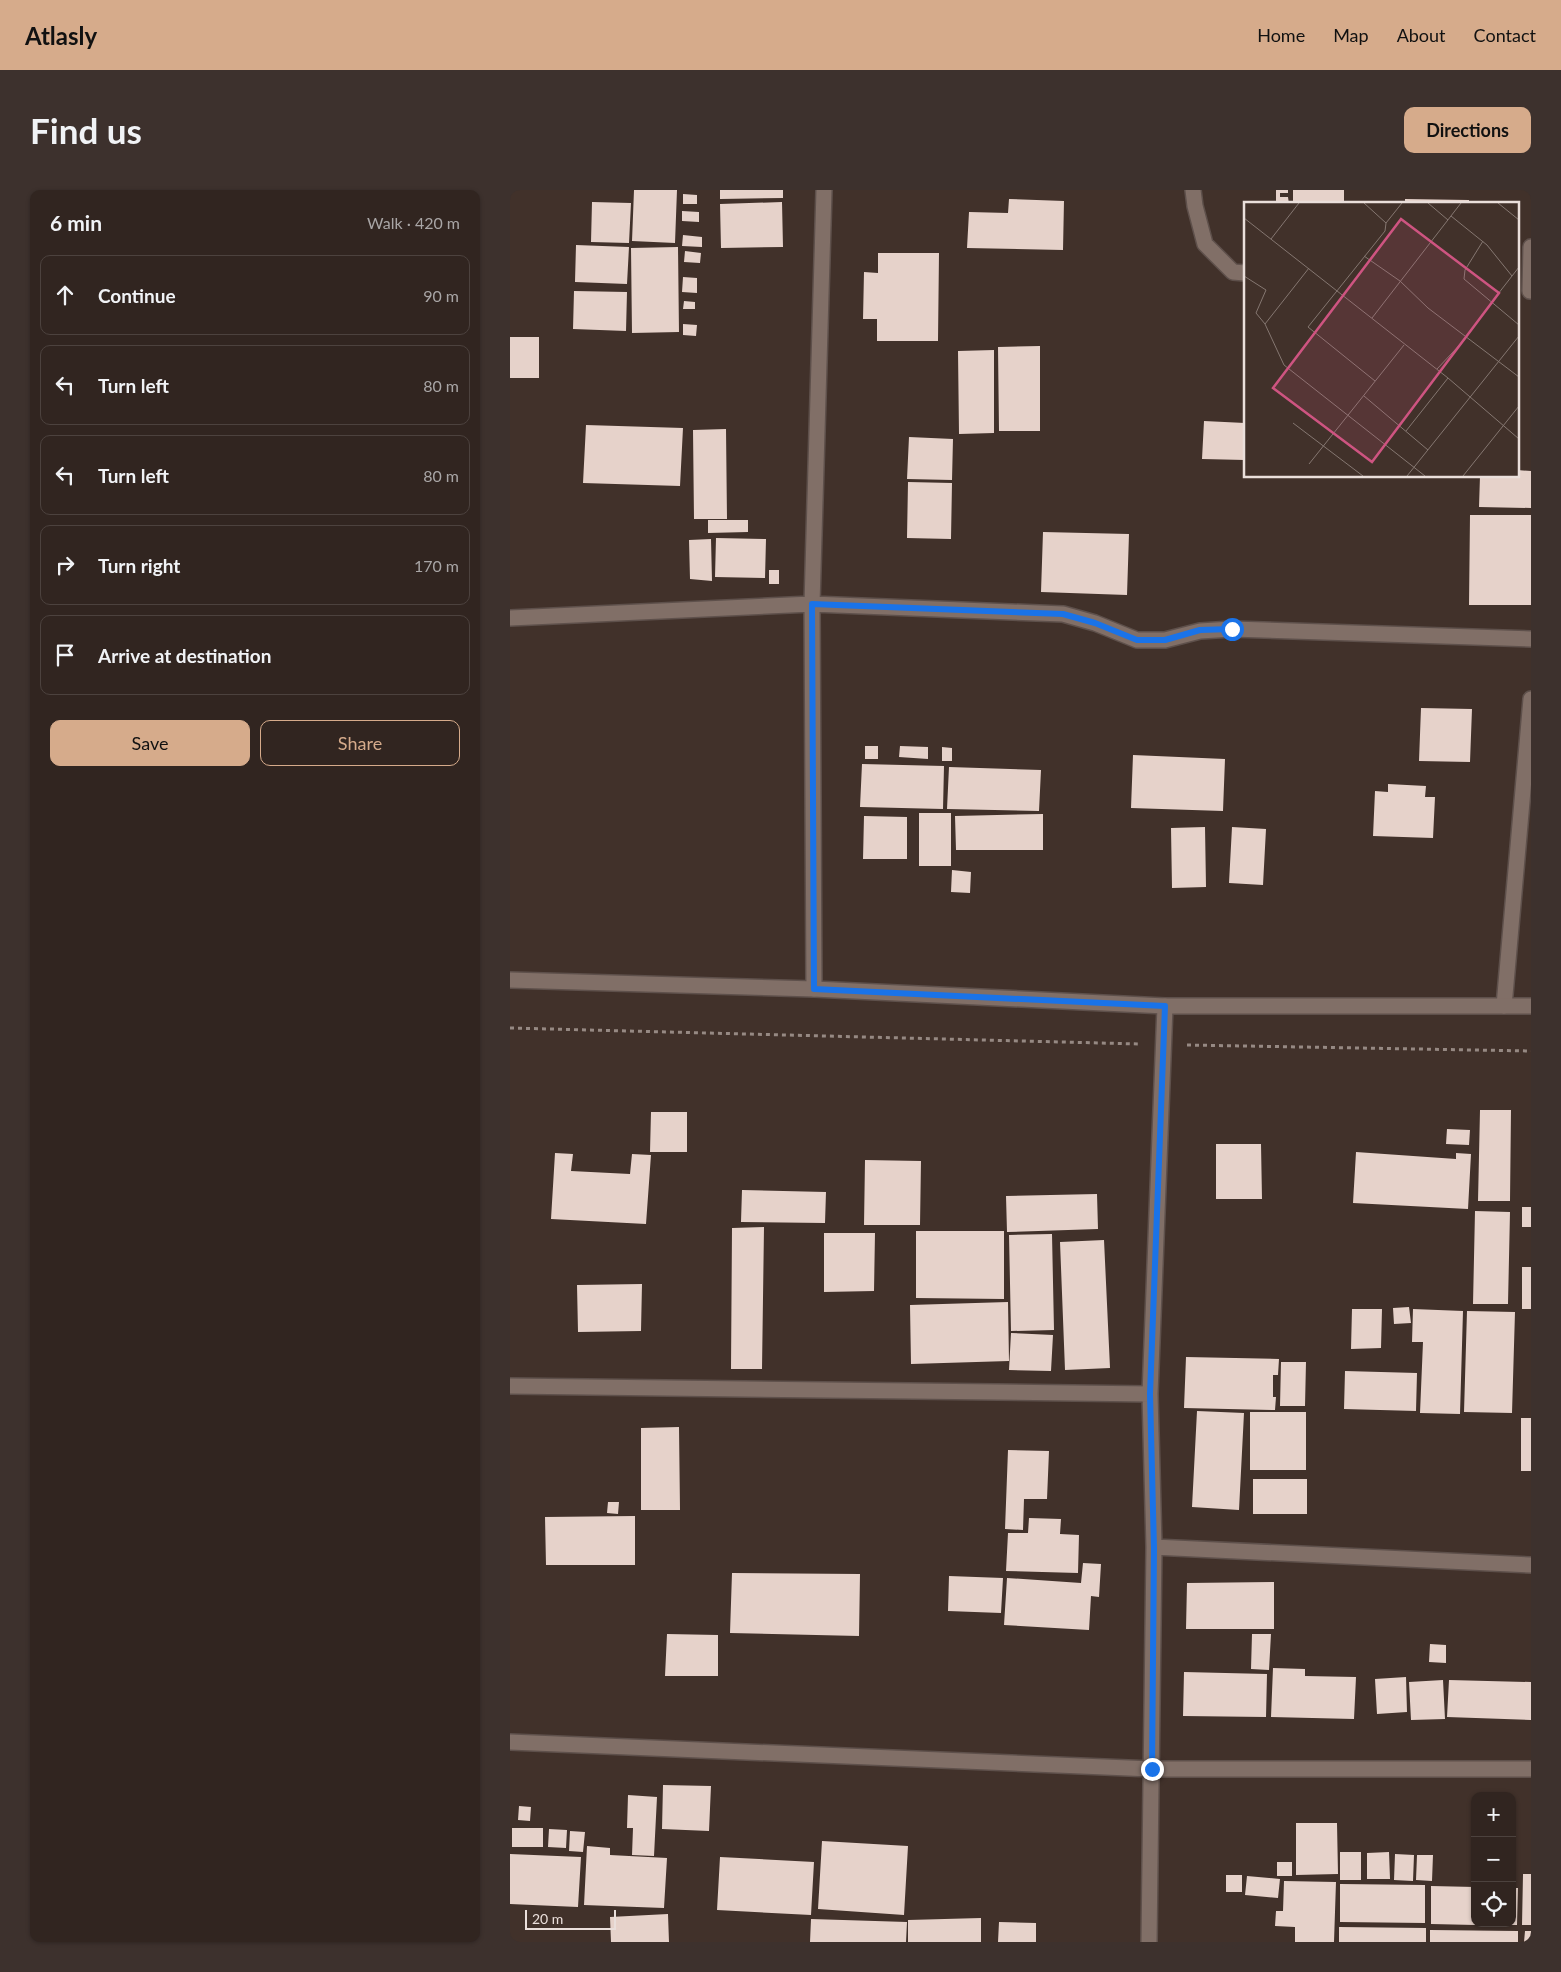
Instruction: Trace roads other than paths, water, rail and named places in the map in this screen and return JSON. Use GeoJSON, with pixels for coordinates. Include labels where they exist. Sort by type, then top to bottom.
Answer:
{"type":"FeatureCollection","features":[{"type":"Feature","properties":{"kind":"street"},"geometry":{"type":"LineString","coordinates":[[814,989],[812,604],[824,190]]}},
{"type":"Feature","properties":{"kind":"street"},"geometry":{"type":"LineString","coordinates":[[1194,190],[1195,206],[1205,244],[1233,272],[1244,273]]}},
{"type":"Feature","properties":{"kind":"street"},"geometry":{"type":"LineString","coordinates":[[1526,291],[1531,246]]}},
{"type":"Feature","properties":{"kind":"street"},"geometry":{"type":"LineString","coordinates":[[510,618],[812,604],[1063,614],[1095,623],[1137,640],[1165,640],[1200,630],[1232,629],[1531,640]]}},
{"type":"Feature","properties":{"kind":"street"},"geometry":{"type":"LineString","coordinates":[[1504,1006],[1531,700]]}},
{"type":"Feature","properties":{"kind":"street"},"geometry":{"type":"LineString","coordinates":[[510,980],[814,989],[1165,1006],[1531,1006]]}},
{"type":"Feature","properties":{"kind":"street"},"geometry":{"type":"LineString","coordinates":[[1149,1942],[1154,1548],[1150,1394],[1165,1006]]}},
{"type":"Feature","properties":{"kind":"street"},"geometry":{"type":"LineString","coordinates":[[510,1386],[1150,1394]]}},
{"type":"Feature","properties":{"kind":"street"},"geometry":{"type":"LineString","coordinates":[[1154,1548],[1531,1565]]}},
{"type":"Feature","properties":{"kind":"street"},"geometry":{"type":"LineString","coordinates":[[510,1742],[1152,1769],[1531,1769]]}}]}
